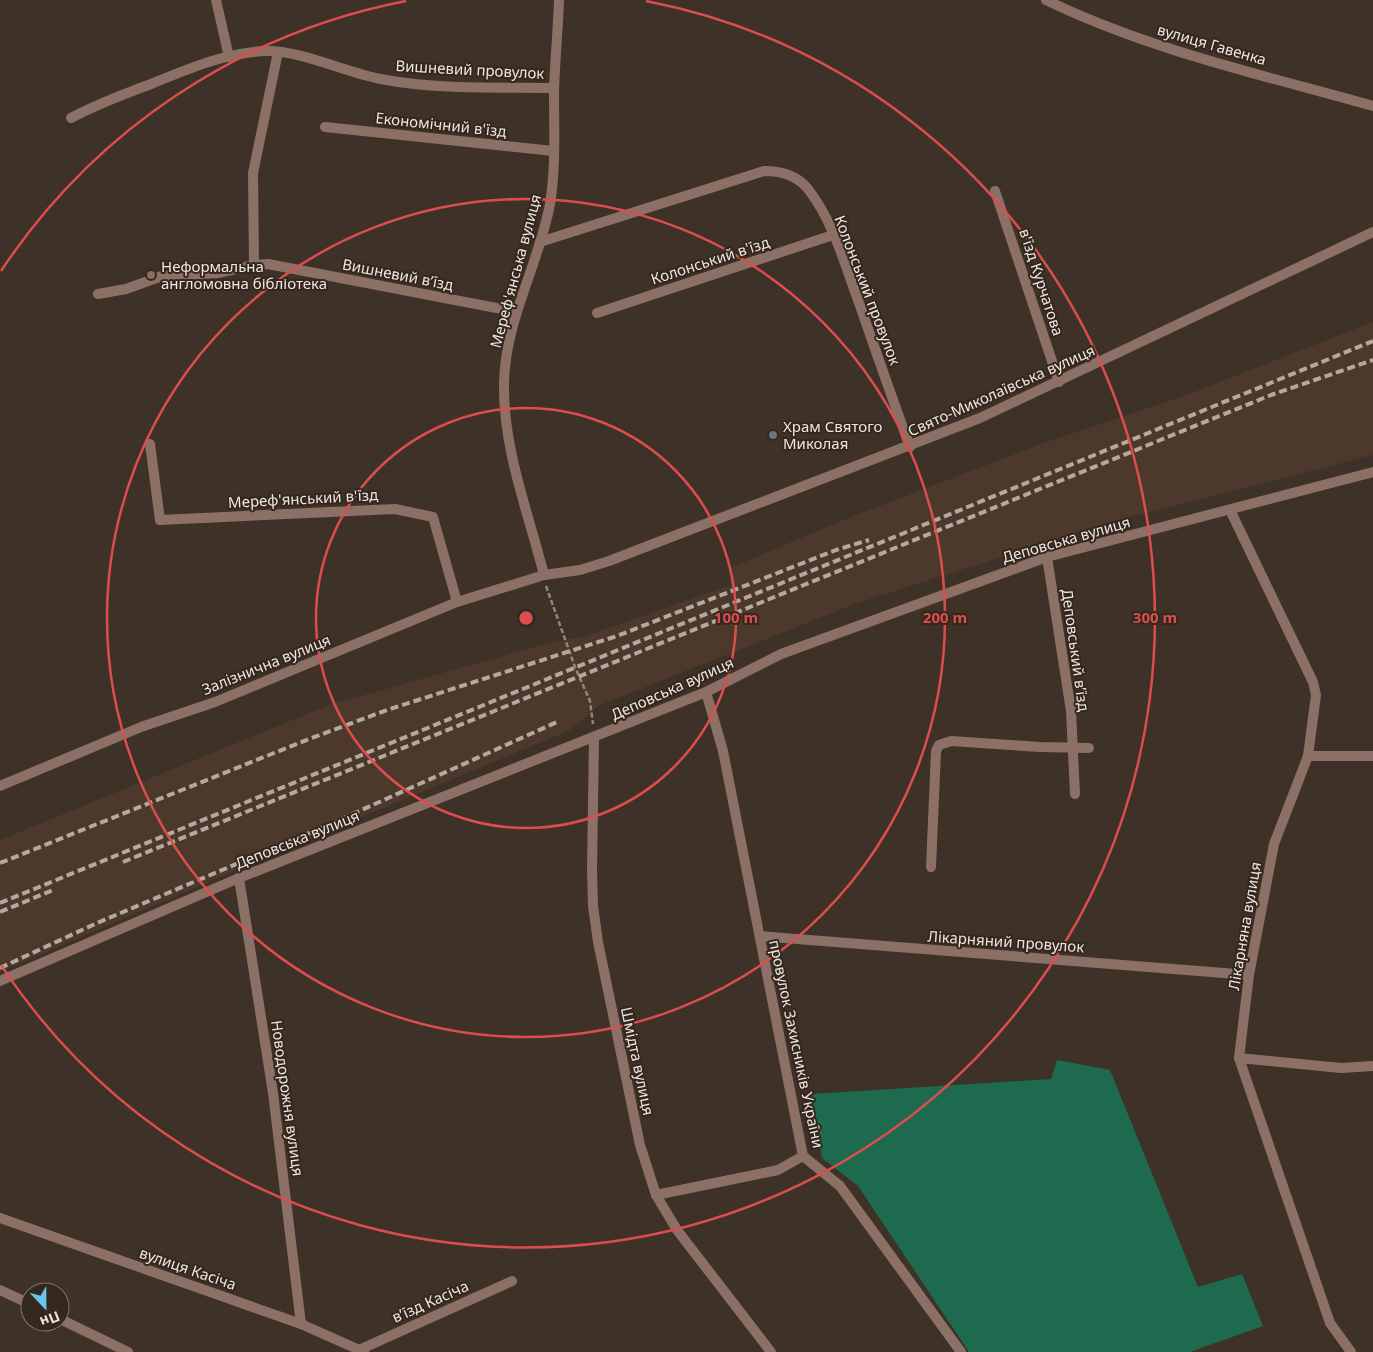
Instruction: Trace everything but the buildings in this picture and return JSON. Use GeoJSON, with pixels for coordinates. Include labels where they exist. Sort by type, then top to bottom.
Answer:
{"type":"FeatureCollection","features":[{"type":"Feature","properties":{"kind":"street"},"geometry":{"type":"LineString","coordinates":[[216,0],[229,57]]}},
{"type":"Feature","properties":{"kind":"street","name":"Мереф'янська вулиця"},"geometry":{"type":"LineString","coordinates":[[544,574],[512,464],[504,412],[504,381],[517,312],[540,242],[552,186],[554,88],[559,0]]}},
{"type":"Feature","properties":{"kind":"street","name":"вулиця Гавенка"},"geometry":{"type":"LineString","coordinates":[[1046,0],[1079,16],[1169,48],[1373,106]]}},
{"type":"Feature","properties":{"kind":"street"},"geometry":{"type":"LineString","coordinates":[[254,265],[253,173],[278,52]]}},
{"type":"Feature","properties":{"kind":"street","name":"Вишневий провулок"},"geometry":{"type":"LineString","coordinates":[[71,118],[95,105],[192,67],[244,53],[278,52],[379,79],[427,85],[554,88]]}},
{"type":"Feature","properties":{"kind":"street","name":"Економічний в'їзд"},"geometry":{"type":"LineString","coordinates":[[325,127],[554,151]]}},
{"type":"Feature","properties":{"kind":"street","name":"Колонський провулок"},"geometry":{"type":"LineString","coordinates":[[540,242],[764,172],[778,171],[787,174],[807,188],[825,216],[910,446]]}},
{"type":"Feature","properties":{"kind":"street","name":"в'їзд Курчатова"},"geometry":{"type":"LineString","coordinates":[[995,190],[1059,382]]}},
{"type":"Feature","properties":{"kind":"street","name":"Свято-Миколаївська вулиця"},"geometry":{"type":"LineString","coordinates":[[544,574],[580,570],[609,561],[910,446],[1059,382],[1373,232]]}},
{"type":"Feature","properties":{"kind":"street","name":"Колонський в'їзд"},"geometry":{"type":"LineString","coordinates":[[597,313],[833,235]]}},
{"type":"Feature","properties":{"kind":"street","name":"Вишневий в’їзд"},"geometry":{"type":"LineString","coordinates":[[98,294],[126,289],[162,276],[219,273],[254,265],[268,264],[517,312]]}},
{"type":"Feature","properties":{"kind":"street","name":"Мереф'янський в'їзд"},"geometry":{"type":"LineString","coordinates":[[150,444],[160,520],[395,509],[433,517],[457,602]]}},
{"type":"Feature","properties":{"kind":"street","name":"Деповська вулиця"},"geometry":{"type":"LineString","coordinates":[[0,981],[239,878],[706,692],[781,654],[1047,557],[1373,472]]}},
{"type":"Feature","properties":{"kind":"street","name":"Лікарняна вулиця"},"geometry":{"type":"LineString","coordinates":[[1230,510],[1314,682],[1316,695],[1308,756],[1274,844],[1249,975],[1239,1058],[1330,1323],[1351,1352]]}},
{"type":"Feature","properties":{"kind":"street","name":"Деповський в’їзд"},"geometry":{"type":"LineString","coordinates":[[1047,557],[1071,711],[1075,794]]}},
{"type":"Feature","properties":{"kind":"street","name":"Залізнична вулиця"},"geometry":{"type":"LineString","coordinates":[[0,786],[141,727],[215,702],[457,602],[544,574]]}},
{"type":"Feature","properties":{"kind":"street","name":"провулок Захисників України"},"geometry":{"type":"LineString","coordinates":[[706,692],[723,751],[803,1156],[840,1186],[961,1352]]}},
{"type":"Feature","properties":{"kind":"street","name":"Шмідта вулиця"},"geometry":{"type":"LineString","coordinates":[[594,738],[593,906],[640,1145],[656,1195],[677,1230],[771,1352]]}},
{"type":"Feature","properties":{"kind":"street"},"geometry":{"type":"LineString","coordinates":[[931,867],[936,751],[939,745],[951,741],[1089,748]]}},
{"type":"Feature","properties":{"kind":"street"},"geometry":{"type":"LineString","coordinates":[[1308,756],[1373,756]]}},
{"type":"Feature","properties":{"kind":"street","name":"Новодорожня вулиця"},"geometry":{"type":"LineString","coordinates":[[239,878],[274,1093],[301,1324]]}},
{"type":"Feature","properties":{"kind":"street","name":"Лікарняний провулок"},"geometry":{"type":"LineString","coordinates":[[760,936],[1249,975]]}},
{"type":"Feature","properties":{"kind":"street"},"geometry":{"type":"LineString","coordinates":[[1239,1058],[1341,1068],[1373,1066]]}},
{"type":"Feature","properties":{"kind":"street"},"geometry":{"type":"LineString","coordinates":[[656,1195],[778,1170],[803,1156]]}},
{"type":"Feature","properties":{"kind":"street","name":"вулиця Касіча"},"geometry":{"type":"LineString","coordinates":[[0,1218],[301,1324],[362,1351]]}},
{"type":"Feature","properties":{"kind":"street","name":"в’їзд Касіча"},"geometry":{"type":"LineString","coordinates":[[362,1351],[512,1280]]}},
{"type":"Feature","properties":{"kind":"street"},"geometry":{"type":"LineString","coordinates":[[0,1290],[20,1299]]}},
{"type":"Feature","properties":{"kind":"street"},"geometry":{"type":"LineString","coordinates":[[70,1324],[128,1352]]}},
{"type":"Feature","properties":{"kind":"path"},"geometry":{"type":"LineString","coordinates":[[544,574],[548,594],[575,667],[590,701],[594,738]]}},
{"type":"Feature","properties":{"kind":"shaded area"},"geometry":{"type":"Polygon","coordinates":[[[1373,322],[1373,455],[1114,521],[857,603],[600,705],[568,731],[285,849],[0,972],[0,840],[329,705],[549,643],[586,636],[731,585],[728,569],[841,521],[1038,445],[1184,396],[1373,322]]]}},
{"type":"Feature","properties":{"kind":"green space"},"geometry":{"type":"Polygon","coordinates":[[[1057,1060],[1110,1070],[1198,1287],[1242,1274],[1263,1326],[1190,1352],[969,1352],[858,1186],[822,1158],[811,1094],[1051,1079],[1057,1060]]]}},
{"type":"Feature","properties":{"kind":"railway"},"geometry":{"type":"LineString","coordinates":[[0,903],[1373,341]]}},
{"type":"Feature","properties":{"kind":"railway"},"geometry":{"type":"LineString","coordinates":[[123,862],[1271,395],[1373,360]]}},
{"type":"Feature","properties":{"kind":"railway"},"geometry":{"type":"LineString","coordinates":[[0,863],[309,739],[387,710],[617,636],[836,550],[869,540]]}},
{"type":"Feature","properties":{"kind":"railway"},"geometry":{"type":"LineString","coordinates":[[0,968],[97,923],[326,826],[557,722]]}},
{"type":"Feature","properties":{"kind":"railway"},"geometry":{"type":"LineString","coordinates":[[0,912],[53,890]]}},
{"type":"Feature","properties":{"kind":"place","name":"Неформальна англомовна бібліотека"},"geometry":{"type":"Point","coordinates":[151,275]}},
{"type":"Feature","properties":{"kind":"place","name":"Храм Святого Миколая"},"geometry":{"type":"Point","coordinates":[773,435]}}]}
